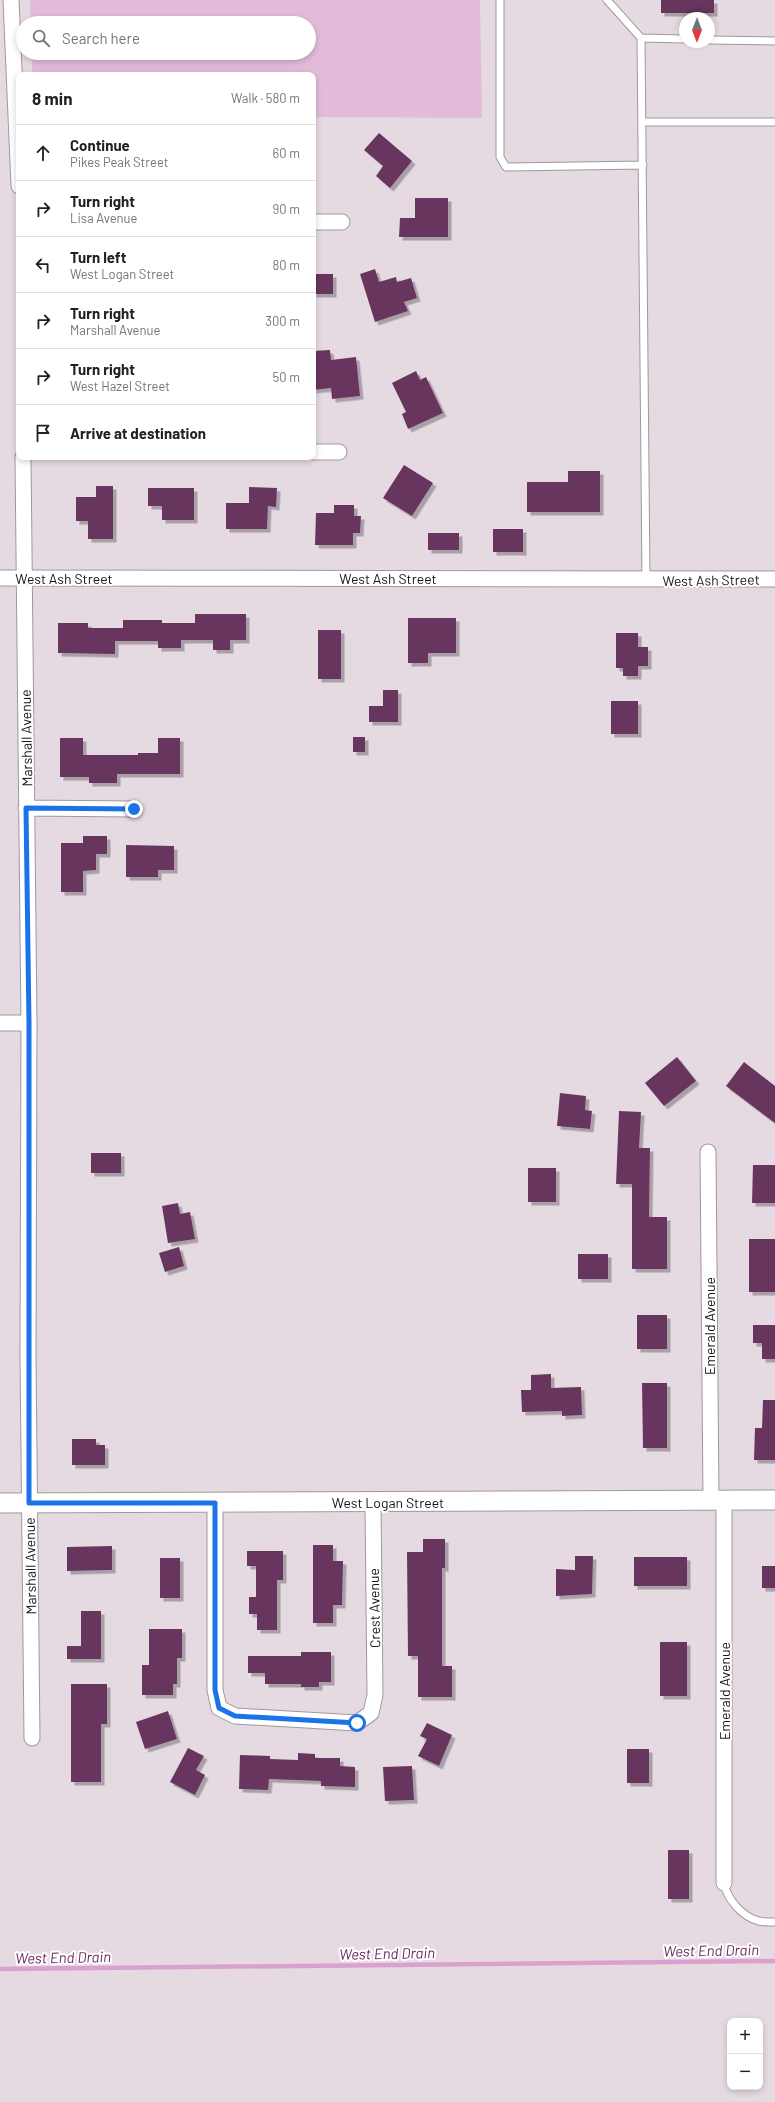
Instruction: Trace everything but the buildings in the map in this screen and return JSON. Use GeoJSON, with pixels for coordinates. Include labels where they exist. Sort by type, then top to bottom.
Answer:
{"type":"FeatureCollection","features":[{"type":"Feature","properties":{"kind":"street"},"geometry":{"type":"LineString","coordinates":[[11,0],[16,116]]}},
{"type":"Feature","properties":{"kind":"street"},"geometry":{"type":"LineString","coordinates":[[316,222],[342,222]]}},
{"type":"Feature","properties":{"kind":"street"},"geometry":{"type":"LineString","coordinates":[[316,452],[339,452]]}},
{"type":"Feature","properties":{"kind":"street","name":"Marshall Avenue"},"geometry":{"type":"LineString","coordinates":[[23,460],[29,1023],[29,1503],[32,1738]]}},
{"type":"Feature","properties":{"kind":"street","name":"West Ash Street"},"geometry":{"type":"LineString","coordinates":[[0,578],[775,579]]}},
{"type":"Feature","properties":{"kind":"street"},"geometry":{"type":"LineString","coordinates":[[26,808],[134,809]]}},
{"type":"Feature","properties":{"kind":"street"},"geometry":{"type":"LineString","coordinates":[[0,1023],[29,1023]]}},
{"type":"Feature","properties":{"kind":"street","name":"Emerald Avenue"},"geometry":{"type":"LineString","coordinates":[[708,1152],[717,1500],[724,1883]]}},
{"type":"Feature","properties":{"kind":"street","name":"West Logan Street"},"geometry":{"type":"LineString","coordinates":[[0,1503],[373,1503],[775,1500]]}},
{"type":"Feature","properties":{"kind":"street","name":"Crest Avenue"},"geometry":{"type":"LineString","coordinates":[[215,1503],[215,1690],[219,1708],[235,1716],[357,1723],[371,1713],[375,1695],[373,1503]]}},
{"type":"Feature","properties":{"kind":"lane"},"geometry":{"type":"LineString","coordinates":[[500,0],[500,157],[506,167],[643,165]]}},
{"type":"Feature","properties":{"kind":"lane"},"geometry":{"type":"LineString","coordinates":[[607,0],[641,38],[643,122],[646,580]]}},
{"type":"Feature","properties":{"kind":"lane"},"geometry":{"type":"LineString","coordinates":[[641,38],[679,39]]}},
{"type":"Feature","properties":{"kind":"lane"},"geometry":{"type":"LineString","coordinates":[[715,40],[775,41]]}},
{"type":"Feature","properties":{"kind":"lane"},"geometry":{"type":"LineString","coordinates":[[643,122],[775,122]]}},
{"type":"Feature","properties":{"kind":"lane"},"geometry":{"type":"LineString","coordinates":[[724,1883],[726,1893],[748,1916],[759,1921],[775,1922]]}},
{"type":"Feature","properties":{"kind":"shaded area"},"geometry":{"type":"Polygon","coordinates":[[[30,0],[480,0],[482,118],[316,117],[316,72],[32,72],[32,60],[316,60],[316,16],[31,16],[30,0]]]}},
{"type":"Feature","properties":{"kind":"waterway","name":"West End Drain"},"geometry":{"type":"LineString","coordinates":[[0,1969],[775,1961]]}},
{"type":"Feature","properties":{"kind":"route"},"geometry":{"type":"LineString","coordinates":[[134,809],[26,808],[29,1023],[29,1503],[215,1503],[215,1690],[219,1708],[235,1716],[357,1723]]}}]}
